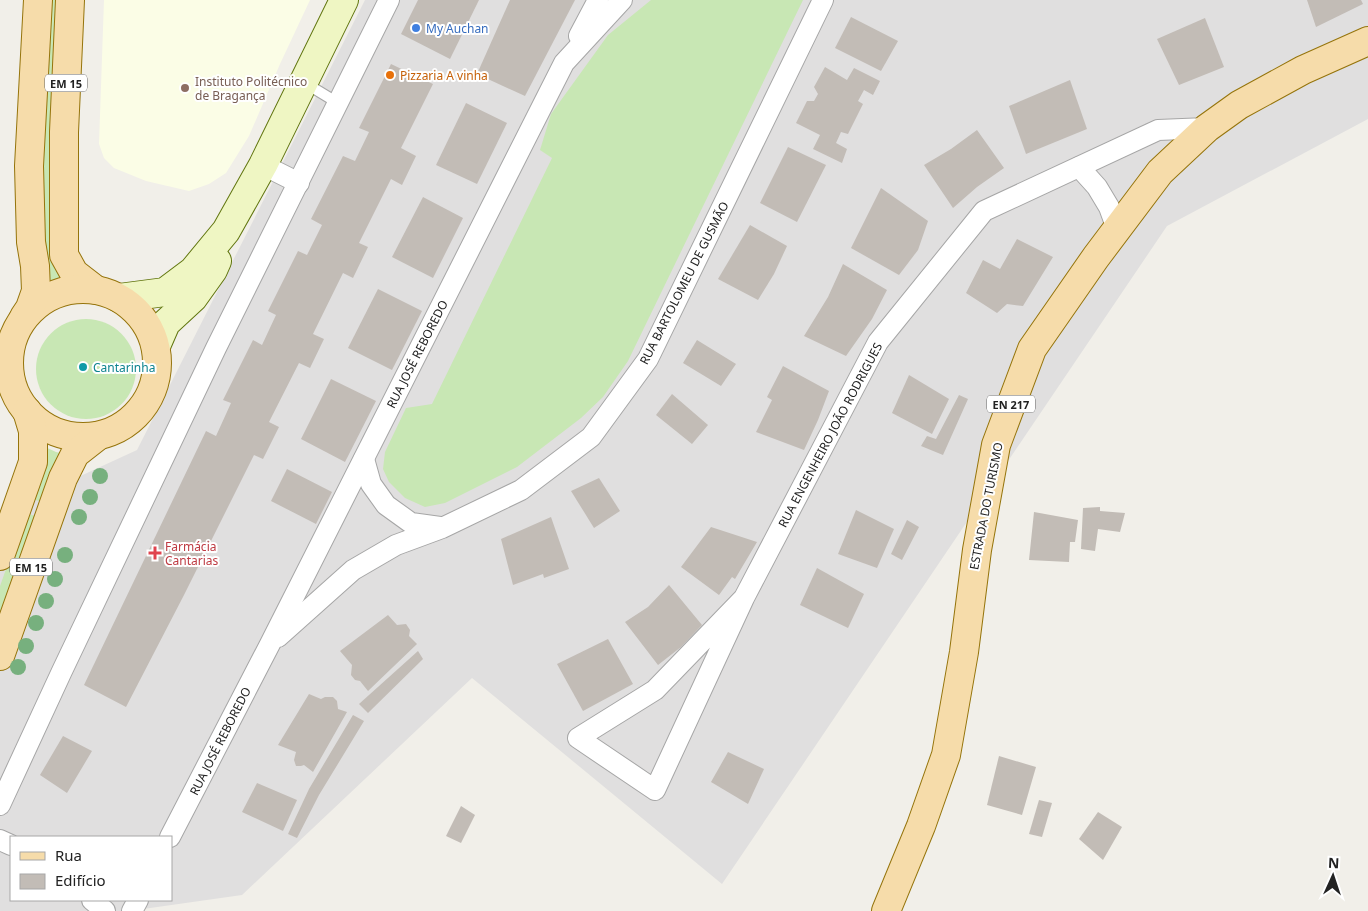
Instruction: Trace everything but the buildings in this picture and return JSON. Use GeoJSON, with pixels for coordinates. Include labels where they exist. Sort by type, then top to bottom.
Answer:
{"type":"FeatureCollection","features":[{"type":"Feature","properties":{"kind":"main road","name":"EM 15"},"geometry":{"type":"LineString","coordinates":[[38,0],[29,166],[30,242],[36,266],[36,291],[30,308],[12,340],[9,358],[10,377],[16,396],[27,411],[41,424],[59,433],[78,437],[98,436],[117,429],[133,418],[146,403],[154,385],[157,366],[156,346],[148,327],[136,310],[74,273],[64,255],[64,167],[70,0]]}},
{"type":"Feature","properties":{"kind":"main road","name":"ESTRADA DO TURISMO"},"geometry":{"type":"LineString","coordinates":[[886,911],[921,826],[946,755],[964,652],[977,550],[996,444],[1032,349],[1096,257],[1160,172],[1207,128],[1239,105],[1303,70],[1368,41]]}},
{"type":"Feature","properties":{"kind":"main road","name":"EM 15"},"geometry":{"type":"LineString","coordinates":[[21,323],[35,307],[53,295],[74,289],[107,294]]}},
{"type":"Feature","properties":{"kind":"main road","name":"EM 15"},"geometry":{"type":"LineString","coordinates":[[1,548],[33,462],[33,431],[27,411]]}},
{"type":"Feature","properties":{"kind":"main road","name":"EM 15"},"geometry":{"type":"LineString","coordinates":[[0,656],[63,478],[75,454],[98,436]]}},
{"type":"Feature","properties":{"kind":"street"},"geometry":{"type":"LineString","coordinates":[[107,294],[165,292],[193,272],[226,231],[263,165],[344,0]]}},
{"type":"Feature","properties":{"kind":"street"},"geometry":{"type":"LineString","coordinates":[[0,805],[212,357],[389,0]]}},
{"type":"Feature","properties":{"kind":"street","name":"RUA JOSÉ REBOREDO"},"geometry":{"type":"LineString","coordinates":[[171,836],[270,644],[564,63],[598,0]]}},
{"type":"Feature","properties":{"kind":"street","name":"RUA JOSÉ REBOREDO"},"geometry":{"type":"LineString","coordinates":[[564,63],[622,0]]}},
{"type":"Feature","properties":{"kind":"street","name":"RUA BARTOLOMEU DE GUSMÃO"},"geometry":{"type":"LineString","coordinates":[[344,578],[352,570],[396,545],[442,528],[520,490],[591,436],[648,359],[823,0]]}},
{"type":"Feature","properties":{"kind":"street","name":"RUA ENGENHEIRO JOÃO RODRIGUES"},"geometry":{"type":"LineString","coordinates":[[744,598],[655,690],[578,738],[655,790],[744,598],[878,342],[984,211],[1158,130],[1207,128]]}},
{"type":"Feature","properties":{"kind":"street"},"geometry":{"type":"LineString","coordinates":[[263,165],[299,183]]}},
{"type":"Feature","properties":{"kind":"street"},"geometry":{"type":"LineString","coordinates":[[1079,167],[1097,187],[1109,207],[1117,229]]}},
{"type":"Feature","properties":{"kind":"street"},"geometry":{"type":"LineString","coordinates":[[156,346],[166,323],[193,298],[213,270],[224,244],[226,231]]}},
{"type":"Feature","properties":{"kind":"street"},"geometry":{"type":"LineString","coordinates":[[364,459],[371,484],[386,505],[411,523],[442,528]]}},
{"type":"Feature","properties":{"kind":"street","name":"RUA JOSÉ REBOREDO"},"geometry":{"type":"LineString","coordinates":[[270,644],[344,578]]}},
{"type":"Feature","properties":{"kind":"street"},"geometry":{"type":"LineString","coordinates":[[93,901],[105,911]]}},
{"type":"Feature","properties":{"kind":"lane"},"geometry":{"type":"LineString","coordinates":[[303,82],[338,103]]}},
{"type":"Feature","properties":{"kind":"shaded area","name":"Instituto Politécnico de Bragança"},"geometry":{"type":"Polygon","coordinates":[[[104,0],[310,0],[249,136],[226,173],[209,184],[189,191],[146,181],[114,168],[104,158],[99,144],[104,0]]]}},
{"type":"Feature","properties":{"kind":"shaded area"},"geometry":{"type":"Polygon","coordinates":[[[365,0],[1368,0],[1368,119],[1167,226],[722,884],[472,678],[242,895],[129,911],[0,911],[0,513],[137,450],[365,0]]]}},
{"type":"Feature","properties":{"kind":"green space"},"geometry":{"type":"Polygon","coordinates":[[[51,0],[56,0],[49,238],[52,255],[66,280],[49,285],[42,244],[43,169],[51,0]]]}},
{"type":"Feature","properties":{"kind":"green space"},"geometry":{"type":"Polygon","coordinates":[[[651,0],[803,0],[628,361],[603,397],[581,418],[517,467],[445,503],[425,507],[405,498],[389,482],[383,469],[385,452],[406,408],[432,404],[552,158],[540,150],[551,114],[608,35],[651,0]]]}},
{"type":"Feature","properties":{"kind":"green space"},"geometry":{"type":"Polygon","coordinates":[[[86,319],[96,320],[114,327],[128,341],[135,359],[135,379],[128,397],[114,411],[96,418],[86,419],[76,418],[58,411],[44,397],[37,379],[36,369],[37,359],[44,341],[58,327],[76,320],[86,319]]]}},
{"type":"Feature","properties":{"kind":"green space"},"geometry":{"type":"Polygon","coordinates":[[[43,446],[65,454],[44,503],[33,499],[43,446]]]}},
{"type":"Feature","properties":{"kind":"green space"},"geometry":{"type":"Polygon","coordinates":[[[26,513],[38,517],[0,624],[0,586],[26,513]]]}},
{"type":"Feature","properties":{"kind":"place","name":"My Auchan"},"geometry":{"type":"Point","coordinates":[416,28]}},
{"type":"Feature","properties":{"kind":"place","name":"Pizzaria A vinha"},"geometry":{"type":"Point","coordinates":[390,75]}},
{"type":"Feature","properties":{"kind":"place","name":"Instituto Politécnico de Bragança"},"geometry":{"type":"Point","coordinates":[185,88]}},
{"type":"Feature","properties":{"kind":"place","name":"Cantarinha"},"geometry":{"type":"Point","coordinates":[83,367]}},
{"type":"Feature","properties":{"kind":"place","name":"Farmácia Cantarias"},"geometry":{"type":"Point","coordinates":[155,553]}}]}
